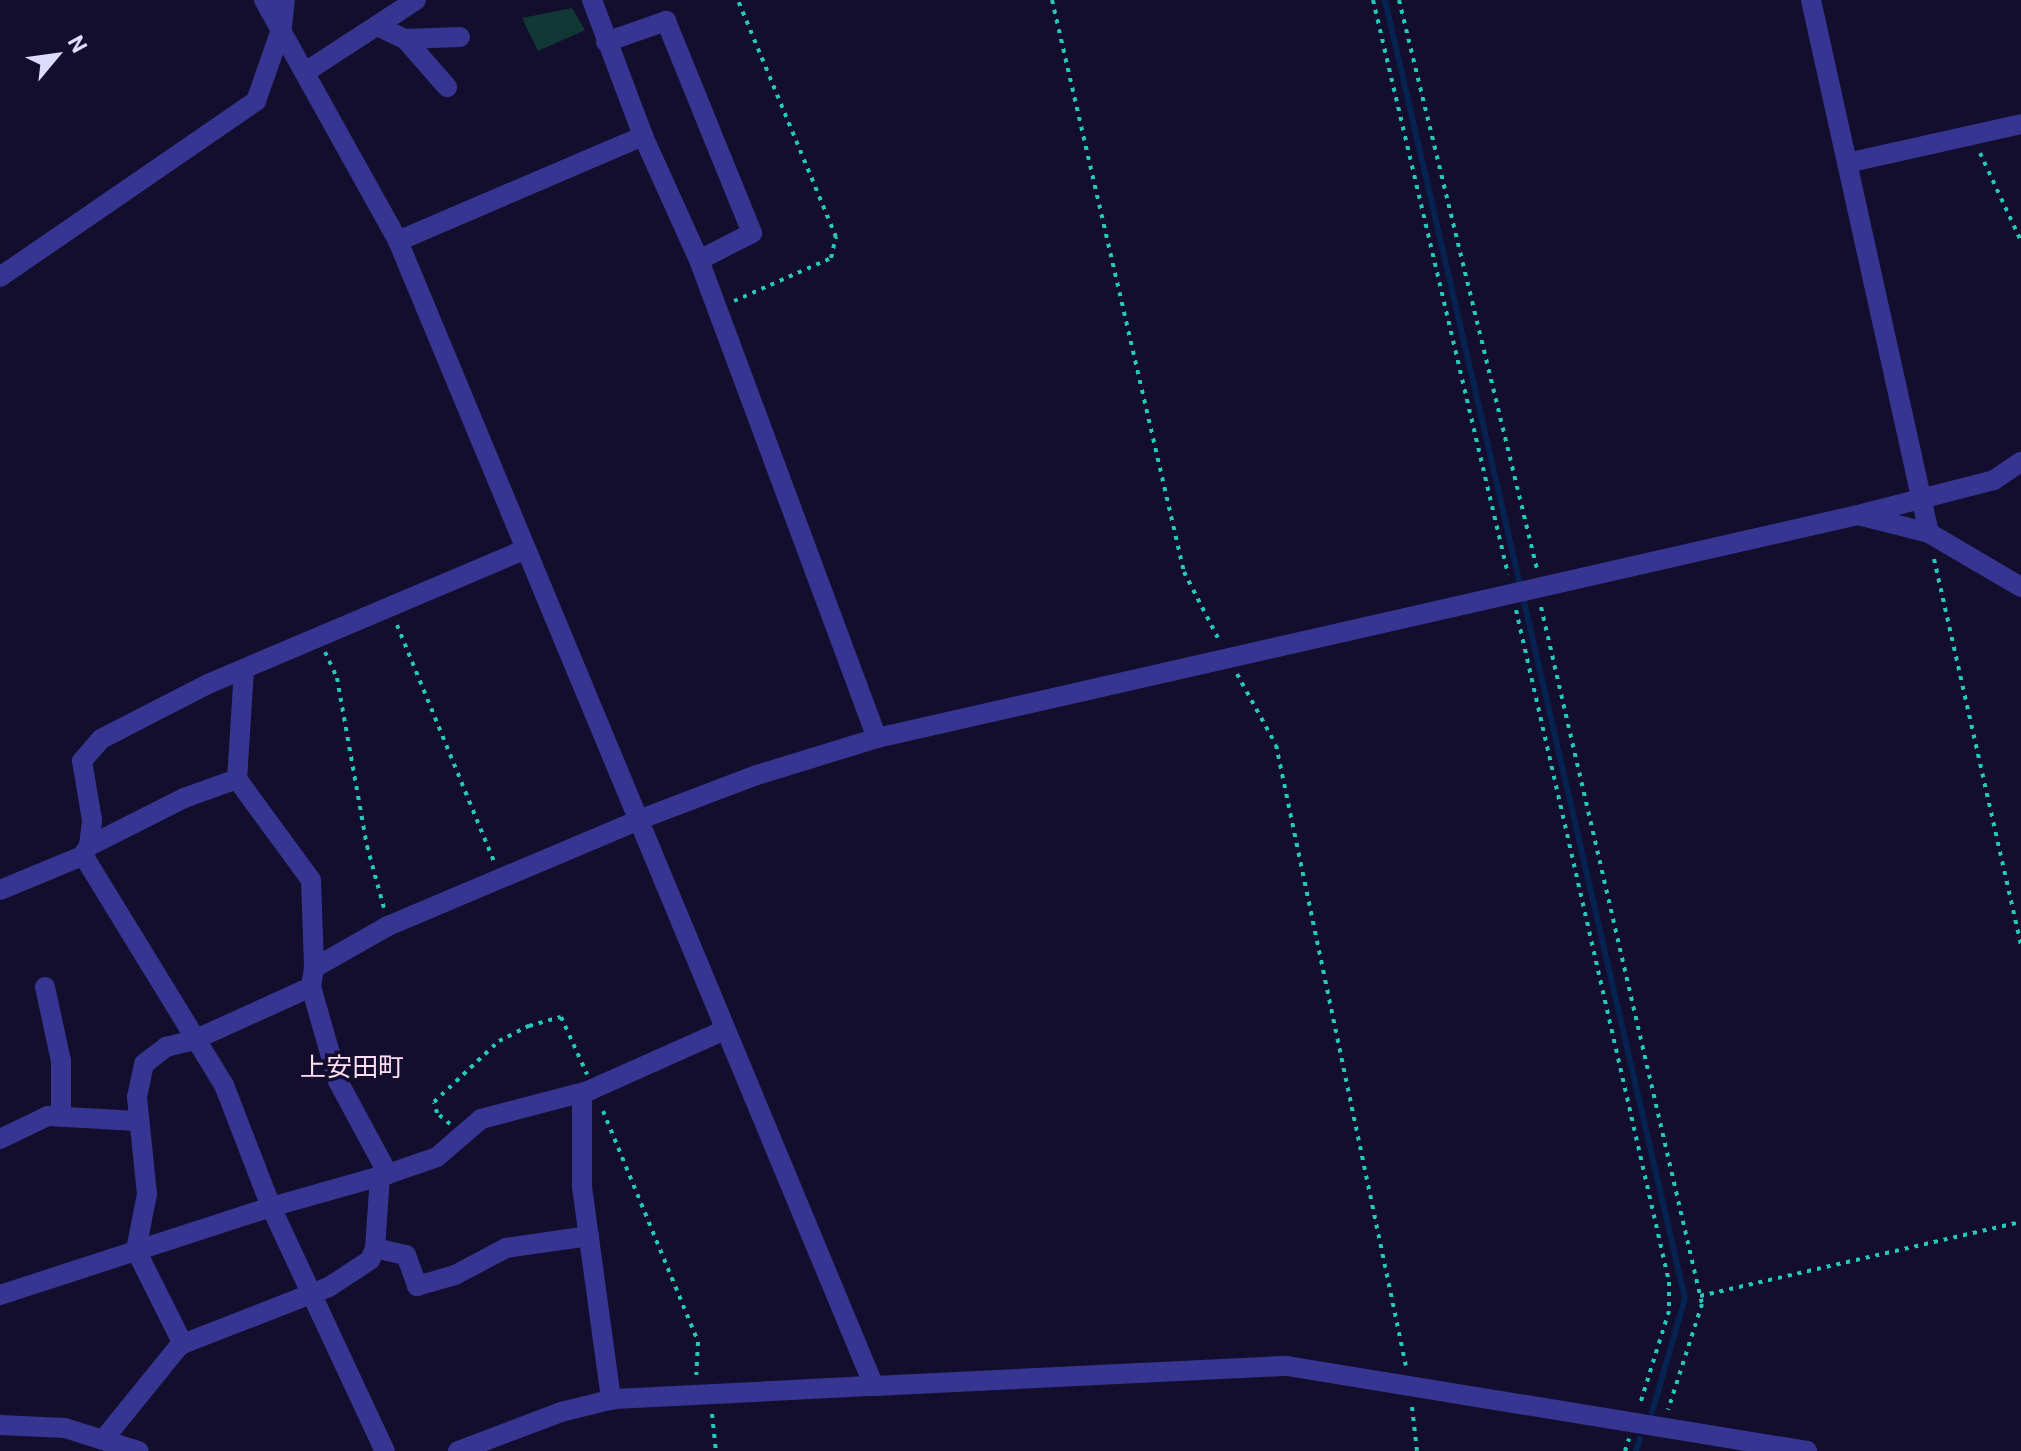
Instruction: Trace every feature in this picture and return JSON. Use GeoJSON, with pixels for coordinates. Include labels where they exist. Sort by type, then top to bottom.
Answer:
{"type":"FeatureCollection","features":[{"type":"Feature","properties":{"kind":"street"},"geometry":{"type":"LineString","coordinates":[[264,0],[307,71],[398,241],[524,550],[641,819],[725,1030],[874,1386]]}},
{"type":"Feature","properties":{"kind":"street"},"geometry":{"type":"LineString","coordinates":[[0,277],[256,101],[282,27],[285,0]]}},
{"type":"Feature","properties":{"kind":"street"},"geometry":{"type":"LineString","coordinates":[[307,71],[416,0]]}},
{"type":"Feature","properties":{"kind":"street"},"geometry":{"type":"LineString","coordinates":[[1811,0],[1929,533]]}},
{"type":"Feature","properties":{"kind":"street"},"geometry":{"type":"LineString","coordinates":[[591,1],[643,136],[699,260],[877,738]]}},
{"type":"Feature","properties":{"kind":"street"},"geometry":{"type":"LineString","coordinates":[[606,42],[666,21],[752,233],[699,260]]}},
{"type":"Feature","properties":{"kind":"street"},"geometry":{"type":"LineString","coordinates":[[377,26],[405,39],[447,87]]}},
{"type":"Feature","properties":{"kind":"street"},"geometry":{"type":"LineString","coordinates":[[405,39],[460,37]]}},
{"type":"Feature","properties":{"kind":"street"},"geometry":{"type":"LineString","coordinates":[[1847,163],[2021,124]]}},
{"type":"Feature","properties":{"kind":"street"},"geometry":{"type":"LineString","coordinates":[[398,241],[643,136]]}},
{"type":"Feature","properties":{"kind":"street"},"geometry":{"type":"LineString","coordinates":[[183,1344],[136,1250],[147,1194],[137,1121],[144,1064],[166,1047],[194,1040],[313,978],[388,926],[641,819],[757,775],[877,738],[1512,590],[1858,515],[1994,480],[2021,462]]}},
{"type":"Feature","properties":{"kind":"street"},"geometry":{"type":"LineString","coordinates":[[1858,515],[1929,533],[2021,587]]}},
{"type":"Feature","properties":{"kind":"street"},"geometry":{"type":"LineString","coordinates":[[385,1451],[271,1207],[224,1085],[194,1040],[86,851],[92,820],[82,761],[101,739],[244,669],[524,550]]}},
{"type":"Feature","properties":{"kind":"street"},"geometry":{"type":"LineString","coordinates":[[103,1440],[183,1344],[347,1276],[370,1260],[375,1248],[384,1175],[338,1081],[313,978],[311,880],[237,779],[244,669]]}},
{"type":"Feature","properties":{"kind":"street"},"geometry":{"type":"LineString","coordinates":[[0,890],[86,851],[184,798],[237,779]]}},
{"type":"Feature","properties":{"kind":"street"},"geometry":{"type":"LineString","coordinates":[[45,987],[61,1061],[61,1117]]}},
{"type":"Feature","properties":{"kind":"street"},"geometry":{"type":"LineString","coordinates":[[0,1295],[437,1157],[460,1132],[481,1119],[588,1091],[725,1030]]}},
{"type":"Feature","properties":{"kind":"street"},"geometry":{"type":"LineString","coordinates":[[588,1091],[582,1187],[611,1400]]}},
{"type":"Feature","properties":{"kind":"street"},"geometry":{"type":"LineString","coordinates":[[0,1139],[48,1116],[137,1121]]}},
{"type":"Feature","properties":{"kind":"street"},"geometry":{"type":"LineString","coordinates":[[375,1248],[406,1255],[417,1286],[455,1275],[506,1248],[589,1236]]}},
{"type":"Feature","properties":{"kind":"street"},"geometry":{"type":"LineString","coordinates":[[458,1451],[561,1412],[611,1400],[702,1393],[1287,1366],[1409,1382],[1807,1451]]}},
{"type":"Feature","properties":{"kind":"street"},"geometry":{"type":"LineString","coordinates":[[0,1425],[65,1428],[138,1451]]}},
{"type":"Feature","properties":{"kind":"path"},"geometry":{"type":"LineString","coordinates":[[717,309],[835,251],[836,237],[738,0]]}},
{"type":"Feature","properties":{"kind":"path"},"geometry":{"type":"LineString","coordinates":[[1052,0],[1184,572],[1276,745],[1409,1382],[1417,1451]]}},
{"type":"Feature","properties":{"kind":"path"},"geometry":{"type":"LineString","coordinates":[[1373,0],[1512,590],[1669,1282],[1669,1311],[1634,1422]]}},
{"type":"Feature","properties":{"kind":"path"},"geometry":{"type":"LineString","coordinates":[[1399,0],[1538,585],[1700,1296],[1663,1427]]}},
{"type":"Feature","properties":{"kind":"path"},"geometry":{"type":"LineString","coordinates":[[1971,135],[2021,241]]}},
{"type":"Feature","properties":{"kind":"path"},"geometry":{"type":"LineString","coordinates":[[1929,533],[2021,944]]}},
{"type":"Feature","properties":{"kind":"path"},"geometry":{"type":"LineString","coordinates":[[389,607],[501,878]]}},
{"type":"Feature","properties":{"kind":"path"},"geometry":{"type":"LineString","coordinates":[[317,637],[337,678],[367,846],[388,926]]}},
{"type":"Feature","properties":{"kind":"path"},"geometry":{"type":"LineString","coordinates":[[460,1132],[437,1113],[434,1102],[499,1041],[529,1026],[561,1017],[588,1091],[698,1342],[702,1393],[716,1451]]}},
{"type":"Feature","properties":{"kind":"path"},"geometry":{"type":"LineString","coordinates":[[1700,1296],[2021,1222]]}},
{"type":"Feature","properties":{"kind":"green space"},"geometry":{"type":"Polygon","coordinates":[[[572,8],[585,30],[538,51],[522,18],[572,8]]]}},
{"type":"Feature","properties":{"kind":"waterway"},"geometry":{"type":"LineString","coordinates":[[1385,0],[1685,1298],[1652,1412]]}},
{"type":"Feature","properties":{"kind":"waterway"},"geometry":{"type":"LineString","coordinates":[[1636,1451],[1640,1439]]}},
{"type":"Feature","properties":{"kind":"district","name":"上安田町"},"geometry":{"type":"Point","coordinates":[352,1068]}}]}
